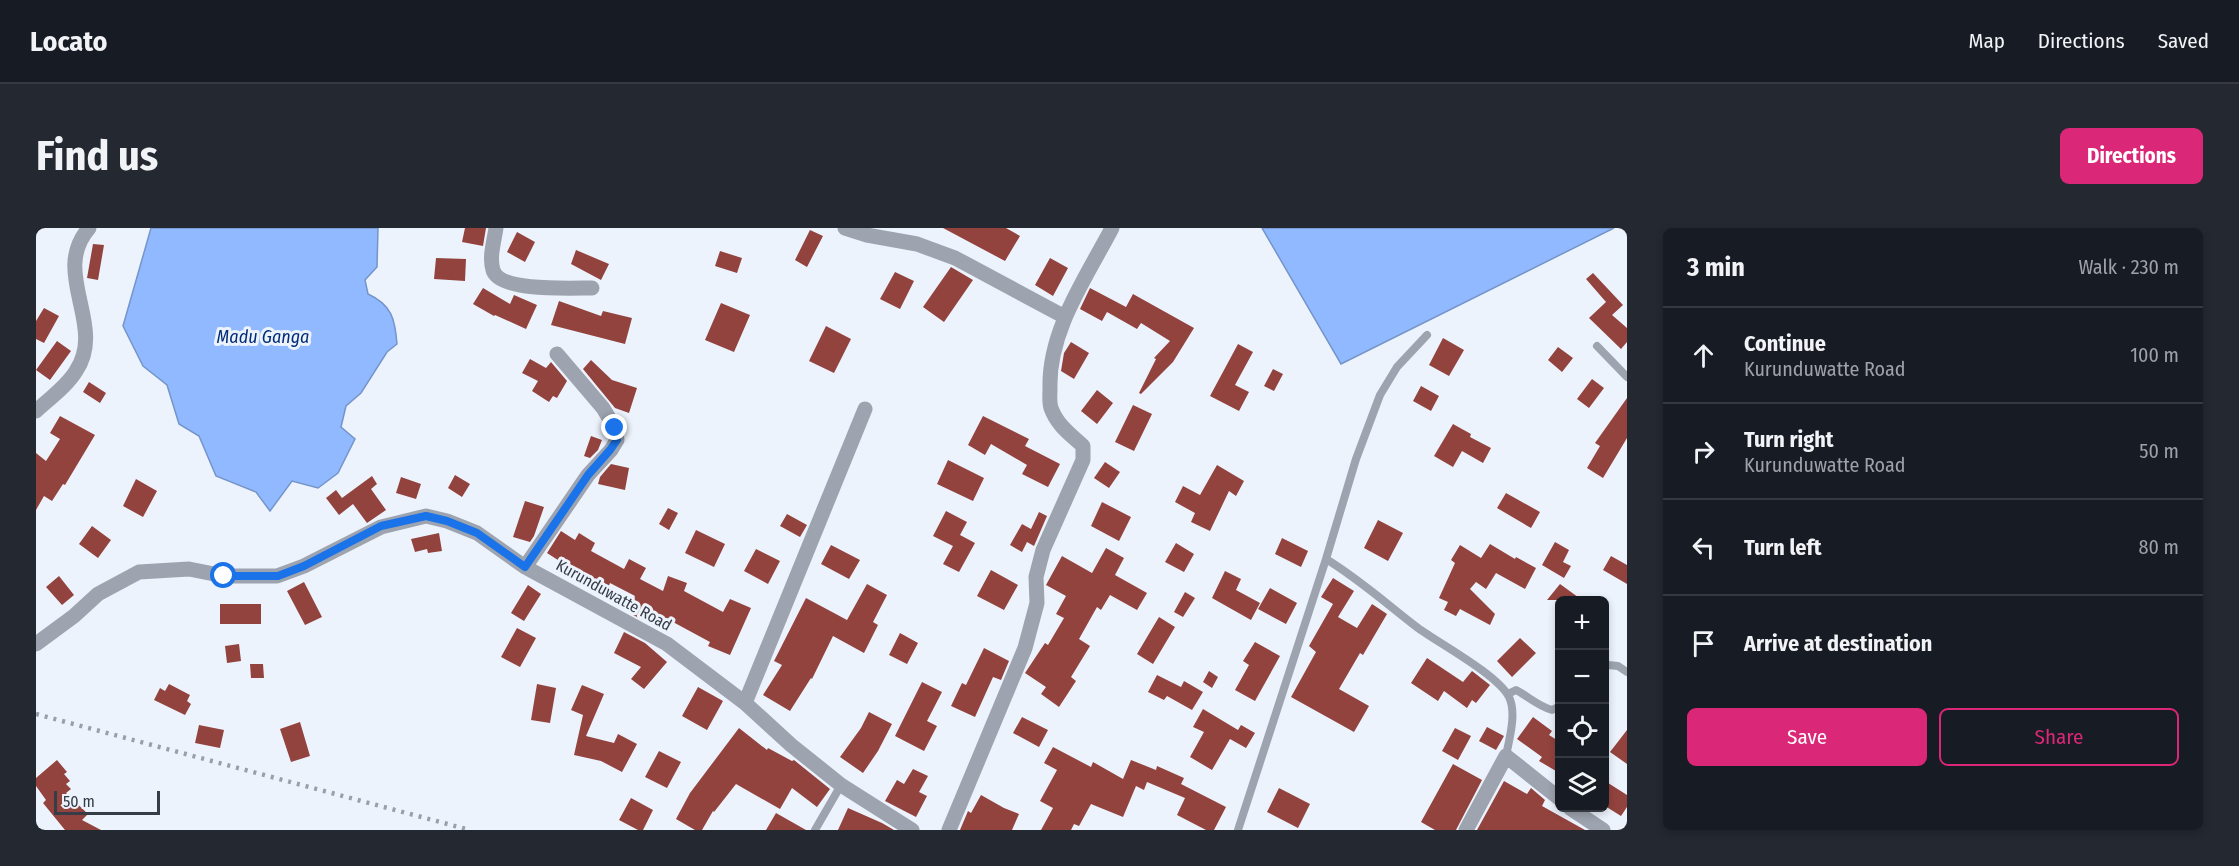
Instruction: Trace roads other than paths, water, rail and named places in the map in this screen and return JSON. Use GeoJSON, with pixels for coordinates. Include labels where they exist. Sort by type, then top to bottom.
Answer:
{"type":"FeatureCollection","features":[{"type":"Feature","properties":{"kind":"street"},"geometry":{"type":"LineString","coordinates":[[36,411],[76,372],[83,358],[86,325],[74,271],[75,257],[81,237],[89,228]]}},
{"type":"Feature","properties":{"kind":"street"},"geometry":{"type":"LineString","coordinates":[[496,228],[492,254],[494,272],[504,282],[525,286],[592,288]]}},
{"type":"Feature","properties":{"kind":"street"},"geometry":{"type":"LineString","coordinates":[[845,228],[867,235],[917,244],[955,258],[1065,317]]}},
{"type":"Feature","properties":{"kind":"street"},"geometry":{"type":"LineString","coordinates":[[949,830],[1025,648],[1037,603],[1036,576],[1043,550],[1083,460],[1083,446],[1060,426],[1050,406],[1049,377],[1056,341],[1065,317],[1112,228]]}},
{"type":"Feature","properties":{"kind":"street"},"geometry":{"type":"LineString","coordinates":[[525,567],[588,475],[617,440],[615,428],[603,408],[557,354]]}},
{"type":"Feature","properties":{"kind":"street"},"geometry":{"type":"LineString","coordinates":[[745,703],[865,410]]}},
{"type":"Feature","properties":{"kind":"street","name":"Kurunduwatte Road"},"geometry":{"type":"LineString","coordinates":[[36,644],[74,616],[98,594],[138,573],[189,569],[224,576],[278,576],[304,566],[381,526],[426,516],[447,521],[477,533],[525,567],[667,644],[745,703],[790,745],[841,785],[912,830]]}},
{"type":"Feature","properties":{"kind":"street"},"geometry":{"type":"LineString","coordinates":[[1466,830],[1506,756],[1555,796]]}},
{"type":"Feature","properties":{"kind":"street"},"geometry":{"type":"LineString","coordinates":[[1577,812],[1603,830]]}},
{"type":"Feature","properties":{"kind":"lane"},"geometry":{"type":"LineString","coordinates":[[1238,830],[1356,459],[1380,395],[1397,367],[1427,335]]}},
{"type":"Feature","properties":{"kind":"lane"},"geometry":{"type":"LineString","coordinates":[[1597,346],[1627,377]]}},
{"type":"Feature","properties":{"kind":"lane"},"geometry":{"type":"LineString","coordinates":[[1326,559],[1344,570],[1419,628],[1484,671],[1508,694],[1511,703],[1511,723],[1506,756]]}},
{"type":"Feature","properties":{"kind":"lane"},"geometry":{"type":"LineString","coordinates":[[1609,665],[1618,666],[1627,672]]}},
{"type":"Feature","properties":{"kind":"lane"},"geometry":{"type":"LineString","coordinates":[[1508,694],[1516,690],[1528,696],[1540,707],[1555,708]]}},
{"type":"Feature","properties":{"kind":"lane"},"geometry":{"type":"LineString","coordinates":[[815,830],[841,785]]}},
{"type":"Feature","properties":{"kind":"water","name":"Madu Ganga"},"geometry":{"type":"Polygon","coordinates":[[[151,228],[378,228],[377,267],[365,280],[368,294],[382,303],[391,314],[397,344],[387,352],[361,393],[346,406],[341,427],[355,439],[338,473],[318,488],[292,481],[270,511],[256,492],[216,476],[199,436],[179,424],[167,385],[143,366],[123,326],[151,228]]]}},
{"type":"Feature","properties":{"kind":"water"},"geometry":{"type":"Polygon","coordinates":[[[1262,228],[1614,228],[1341,364],[1262,228]]]}},
{"type":"Feature","properties":{"kind":"railway"},"geometry":{"type":"LineString","coordinates":[[36,714],[470,830]]}}]}
